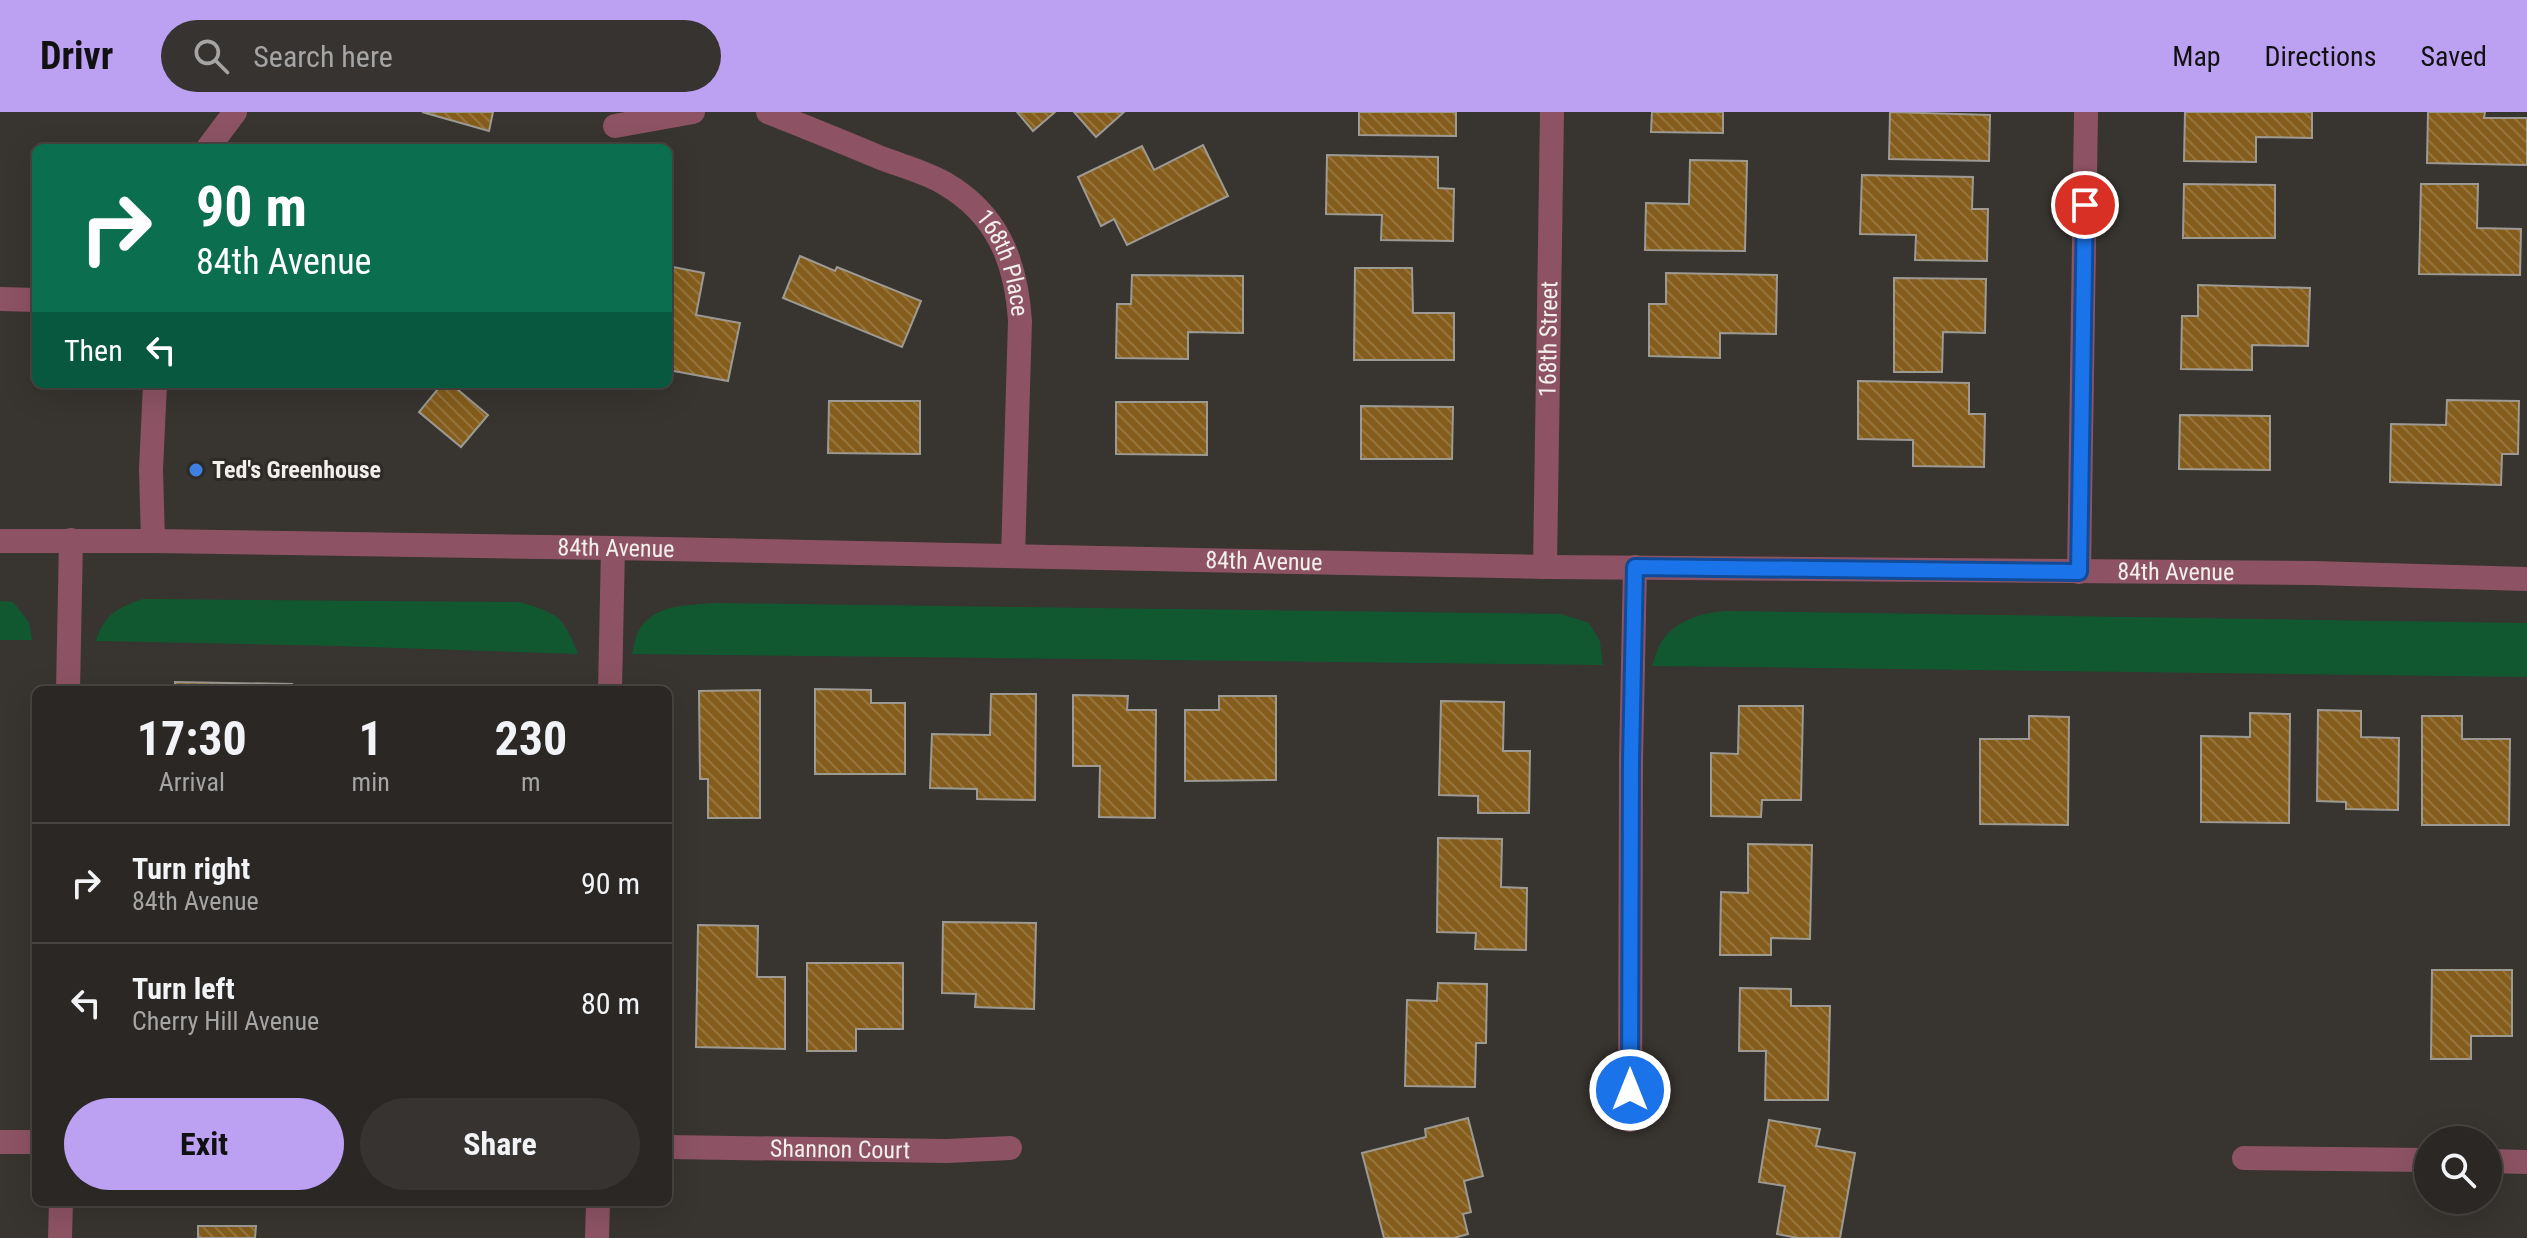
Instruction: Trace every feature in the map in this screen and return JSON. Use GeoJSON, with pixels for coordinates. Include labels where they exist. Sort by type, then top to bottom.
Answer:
{"type":"FeatureCollection","features":[{"type":"Feature","properties":{"kind":"street"},"geometry":{"type":"LineString","coordinates":[[211,144],[235,112]]}},
{"type":"Feature","properties":{"kind":"street"},"geometry":{"type":"LineString","coordinates":[[615,126],[693,112]]}},
{"type":"Feature","properties":{"kind":"street","name":"168th Place"},"geometry":{"type":"LineString","coordinates":[[768,112],[944,183],[970,202],[993,227],[1008,253],[1018,287],[1020,321],[1013,556]]}},
{"type":"Feature","properties":{"kind":"street","name":"168th Street"},"geometry":{"type":"LineString","coordinates":[[1545,567],[1552,112]]}},
{"type":"Feature","properties":{"kind":"street"},"geometry":{"type":"LineString","coordinates":[[2079,572],[2086,112]]}},
{"type":"Feature","properties":{"kind":"street"},"geometry":{"type":"LineString","coordinates":[[0,299],[32,300]]}},
{"type":"Feature","properties":{"kind":"street"},"geometry":{"type":"LineString","coordinates":[[153,541],[151,469],[155,388]]}},
{"type":"Feature","properties":{"kind":"street"},"geometry":{"type":"LineString","coordinates":[[68,686],[71,540]]}},
{"type":"Feature","properties":{"kind":"street","name":"84th Avenue"},"geometry":{"type":"LineString","coordinates":[[0,541],[613,548],[1545,567],[2313,573],[2527,579]]}},
{"type":"Feature","properties":{"kind":"street"},"geometry":{"type":"LineString","coordinates":[[610,686],[613,548]]}},
{"type":"Feature","properties":{"kind":"street"},"geometry":{"type":"LineString","coordinates":[[1630,1120],[1635,567]]}},
{"type":"Feature","properties":{"kind":"street"},"geometry":{"type":"LineString","coordinates":[[0,1142],[32,1142]]}},
{"type":"Feature","properties":{"kind":"street","name":"Shannon Court"},"geometry":{"type":"LineString","coordinates":[[672,1147],[947,1151],[1010,1148]]}},
{"type":"Feature","properties":{"kind":"street"},"geometry":{"type":"LineString","coordinates":[[2244,1158],[2414,1160]]}},
{"type":"Feature","properties":{"kind":"street"},"geometry":{"type":"LineString","coordinates":[[2502,1161],[2527,1162]]}},
{"type":"Feature","properties":{"kind":"street"},"geometry":{"type":"LineString","coordinates":[[60,1238],[61,1206]]}},
{"type":"Feature","properties":{"kind":"street"},"geometry":{"type":"LineString","coordinates":[[597,1238],[598,1206]]}},
{"type":"Feature","properties":{"kind":"green space"},"geometry":{"type":"Polygon","coordinates":[[[143,599],[520,602],[558,618],[578,654],[96,641],[108,618],[143,599]]]}},
{"type":"Feature","properties":{"kind":"green space"},"geometry":{"type":"Polygon","coordinates":[[[0,601],[13,602],[29,622],[32,640],[0,640],[0,601]]]}},
{"type":"Feature","properties":{"kind":"green space"},"geometry":{"type":"Polygon","coordinates":[[[715,603],[1561,614],[1589,623],[1600,641],[1603,665],[632,654],[638,632],[654,615],[673,608],[715,603]]]}},
{"type":"Feature","properties":{"kind":"green space"},"geometry":{"type":"Polygon","coordinates":[[[1725,611],[2527,623],[2527,677],[1652,666],[1660,644],[1675,628],[1699,616],[1725,611]]]}},
{"type":"Feature","properties":{"kind":"building"},"geometry":{"type":"Polygon","coordinates":[[[422,112],[493,112],[489,131],[422,112]]]}},
{"type":"Feature","properties":{"kind":"building"},"geometry":{"type":"Polygon","coordinates":[[[1017,112],[1055,112],[1033,131],[1017,112]]]}},
{"type":"Feature","properties":{"kind":"building"},"geometry":{"type":"Polygon","coordinates":[[[1074,112],[1124,112],[1096,137],[1074,112]]]}},
{"type":"Feature","properties":{"kind":"building"},"geometry":{"type":"Polygon","coordinates":[[[1359,112],[1456,112],[1456,136],[1359,135],[1359,112]]]}},
{"type":"Feature","properties":{"kind":"building"},"geometry":{"type":"Polygon","coordinates":[[[1652,112],[1723,112],[1723,133],[1651,132],[1652,112]]]}},
{"type":"Feature","properties":{"kind":"building"},"geometry":{"type":"Polygon","coordinates":[[[1890,112],[1990,115],[1989,161],[1889,159],[1890,112]]]}},
{"type":"Feature","properties":{"kind":"building"},"geometry":{"type":"Polygon","coordinates":[[[2185,112],[2312,112],[2312,138],[2256,137],[2256,162],[2184,161],[2185,112]]]}},
{"type":"Feature","properties":{"kind":"building"},"geometry":{"type":"Polygon","coordinates":[[[2428,112],[2485,112],[2484,118],[2527,118],[2527,165],[2427,163],[2428,112]]]}},
{"type":"Feature","properties":{"kind":"building"},"geometry":{"type":"Polygon","coordinates":[[[1203,145],[1228,196],[1127,245],[1114,219],[1101,226],[1078,177],[1142,146],[1154,170],[1203,145]]]}},
{"type":"Feature","properties":{"kind":"building"},"geometry":{"type":"Polygon","coordinates":[[[1327,155],[1438,157],[1438,188],[1454,189],[1453,241],[1381,240],[1382,215],[1326,214],[1327,155]]]}},
{"type":"Feature","properties":{"kind":"building"},"geometry":{"type":"Polygon","coordinates":[[[1690,160],[1747,161],[1745,251],[1645,250],[1646,203],[1689,204],[1690,160]]]}},
{"type":"Feature","properties":{"kind":"building"},"geometry":{"type":"Polygon","coordinates":[[[1862,175],[1973,177],[1972,209],[1988,209],[1987,261],[1915,260],[1916,235],[1860,234],[1862,175]]]}},
{"type":"Feature","properties":{"kind":"building"},"geometry":{"type":"Polygon","coordinates":[[[2184,184],[2275,185],[2275,238],[2183,238],[2184,184]]]}},
{"type":"Feature","properties":{"kind":"building"},"geometry":{"type":"Polygon","coordinates":[[[2421,184],[2478,184],[2477,228],[2521,229],[2520,275],[2419,274],[2421,184]]]}},
{"type":"Feature","properties":{"kind":"building"},"geometry":{"type":"Polygon","coordinates":[[[800,256],[835,271],[837,267],[921,301],[902,347],[783,298],[800,256]]]}},
{"type":"Feature","properties":{"kind":"building"},"geometry":{"type":"Polygon","coordinates":[[[672,267],[704,273],[696,315],[740,323],[728,381],[672,371],[672,267]]]}},
{"type":"Feature","properties":{"kind":"building"},"geometry":{"type":"Polygon","coordinates":[[[1355,268],[1412,268],[1413,313],[1454,313],[1454,360],[1354,360],[1355,268]]]}},
{"type":"Feature","properties":{"kind":"building"},"geometry":{"type":"Polygon","coordinates":[[[1666,273],[1777,275],[1776,334],[1720,333],[1720,358],[1649,356],[1649,304],[1666,304],[1666,273]]]}},
{"type":"Feature","properties":{"kind":"building"},"geometry":{"type":"Polygon","coordinates":[[[1132,275],[1243,276],[1243,333],[1188,332],[1188,359],[1116,358],[1117,304],[1131,304],[1132,275]]]}},
{"type":"Feature","properties":{"kind":"building"},"geometry":{"type":"Polygon","coordinates":[[[1894,278],[1986,279],[1985,333],[1943,332],[1942,372],[1894,372],[1894,278]]]}},
{"type":"Feature","properties":{"kind":"building"},"geometry":{"type":"Polygon","coordinates":[[[2198,285],[2310,288],[2308,346],[2252,345],[2252,370],[2181,369],[2182,316],[2198,316],[2198,285]]]}},
{"type":"Feature","properties":{"kind":"building"},"geometry":{"type":"Polygon","coordinates":[[[1858,381],[1969,383],[1969,414],[1985,414],[1984,467],[1913,466],[1913,440],[1858,439],[1858,381]]]}},
{"type":"Feature","properties":{"kind":"building"},"geometry":{"type":"Polygon","coordinates":[[[439,388],[456,388],[488,415],[461,447],[419,412],[439,388]]]}},
{"type":"Feature","properties":{"kind":"building"},"geometry":{"type":"Polygon","coordinates":[[[2447,400],[2519,401],[2518,454],[2502,454],[2501,485],[2390,482],[2391,424],[2446,425],[2447,400]]]}},
{"type":"Feature","properties":{"kind":"building"},"geometry":{"type":"Polygon","coordinates":[[[829,401],[920,401],[920,454],[828,453],[829,401]]]}},
{"type":"Feature","properties":{"kind":"building"},"geometry":{"type":"Polygon","coordinates":[[[1116,402],[1207,402],[1207,455],[1116,454],[1116,402]]]}},
{"type":"Feature","properties":{"kind":"building"},"geometry":{"type":"Polygon","coordinates":[[[1361,406],[1453,407],[1452,459],[1361,459],[1361,406]]]}},
{"type":"Feature","properties":{"kind":"building"},"geometry":{"type":"Polygon","coordinates":[[[2180,415],[2270,416],[2270,470],[2179,469],[2180,415]]]}},
{"type":"Feature","properties":{"kind":"building"},"geometry":{"type":"Polygon","coordinates":[[[175,682],[292,684],[292,686],[175,686],[175,682]]]}},
{"type":"Feature","properties":{"kind":"building"},"geometry":{"type":"Polygon","coordinates":[[[815,689],[871,690],[871,703],[905,703],[905,774],[815,774],[815,689]]]}},
{"type":"Feature","properties":{"kind":"building"},"geometry":{"type":"Polygon","coordinates":[[[760,690],[760,818],[708,818],[708,779],[700,779],[699,691],[760,690]]]}},
{"type":"Feature","properties":{"kind":"building"},"geometry":{"type":"Polygon","coordinates":[[[991,694],[1036,694],[1035,800],[977,799],[977,789],[930,788],[932,734],[990,735],[991,694]]]}},
{"type":"Feature","properties":{"kind":"building"},"geometry":{"type":"Polygon","coordinates":[[[1073,695],[1128,696],[1127,710],[1156,710],[1155,818],[1099,817],[1100,766],[1073,766],[1073,695]]]}},
{"type":"Feature","properties":{"kind":"building"},"geometry":{"type":"Polygon","coordinates":[[[1219,696],[1276,696],[1276,780],[1185,781],[1185,710],[1219,710],[1219,696]]]}},
{"type":"Feature","properties":{"kind":"building"},"geometry":{"type":"Polygon","coordinates":[[[1441,701],[1504,702],[1503,751],[1530,751],[1529,813],[1478,813],[1478,796],[1439,795],[1441,701]]]}},
{"type":"Feature","properties":{"kind":"building"},"geometry":{"type":"Polygon","coordinates":[[[1739,706],[1803,706],[1801,800],[1762,800],[1761,817],[1711,816],[1711,753],[1738,754],[1739,706]]]}},
{"type":"Feature","properties":{"kind":"building"},"geometry":{"type":"Polygon","coordinates":[[[2318,710],[2361,711],[2361,737],[2399,738],[2398,810],[2346,809],[2346,802],[2317,801],[2318,710]]]}},
{"type":"Feature","properties":{"kind":"building"},"geometry":{"type":"Polygon","coordinates":[[[2250,713],[2290,714],[2289,823],[2201,822],[2201,736],[2250,737],[2250,713]]]}},
{"type":"Feature","properties":{"kind":"building"},"geometry":{"type":"Polygon","coordinates":[[[2029,716],[2069,717],[2068,825],[1980,824],[1980,739],[2029,739],[2029,716]]]}},
{"type":"Feature","properties":{"kind":"building"},"geometry":{"type":"Polygon","coordinates":[[[2422,716],[2462,716],[2462,739],[2510,739],[2509,825],[2422,825],[2422,716]]]}},
{"type":"Feature","properties":{"kind":"building"},"geometry":{"type":"Polygon","coordinates":[[[1438,838],[1502,839],[1501,887],[1527,888],[1526,950],[1475,949],[1476,933],[1437,932],[1438,838]]]}},
{"type":"Feature","properties":{"kind":"building"},"geometry":{"type":"Polygon","coordinates":[[[1748,844],[1812,845],[1810,939],[1771,938],[1771,955],[1720,955],[1721,892],[1748,893],[1748,844]]]}},
{"type":"Feature","properties":{"kind":"building"},"geometry":{"type":"Polygon","coordinates":[[[943,922],[1036,923],[1034,1009],[975,1007],[976,994],[942,993],[943,922]]]}},
{"type":"Feature","properties":{"kind":"building"},"geometry":{"type":"Polygon","coordinates":[[[698,925],[758,926],[757,977],[785,977],[785,1049],[696,1047],[698,925]]]}},
{"type":"Feature","properties":{"kind":"building"},"geometry":{"type":"Polygon","coordinates":[[[807,963],[903,963],[903,1029],[856,1029],[856,1051],[807,1051],[807,963]]]}},
{"type":"Feature","properties":{"kind":"building"},"geometry":{"type":"Polygon","coordinates":[[[2432,970],[2512,970],[2512,1036],[2471,1036],[2471,1059],[2431,1059],[2432,970]]]}},
{"type":"Feature","properties":{"kind":"building"},"geometry":{"type":"Polygon","coordinates":[[[1438,983],[1487,984],[1486,1043],[1476,1043],[1475,1087],[1405,1086],[1407,1000],[1437,1001],[1438,983]]]}},
{"type":"Feature","properties":{"kind":"building"},"geometry":{"type":"Polygon","coordinates":[[[1740,988],[1791,989],[1791,1006],[1830,1006],[1828,1100],[1765,1100],[1766,1051],[1739,1051],[1740,988]]]}},
{"type":"Feature","properties":{"kind":"building"},"geometry":{"type":"Polygon","coordinates":[[[1468,1118],[1483,1176],[1464,1181],[1471,1212],[1463,1214],[1468,1234],[1454,1238],[1384,1238],[1362,1153],[1426,1137],[1425,1129],[1468,1118]]]}},
{"type":"Feature","properties":{"kind":"building"},"geometry":{"type":"Polygon","coordinates":[[[1769,1120],[1820,1129],[1816,1146],[1855,1153],[1840,1238],[1798,1238],[1777,1234],[1785,1186],[1759,1182],[1769,1120]]]}},
{"type":"Feature","properties":{"kind":"building"},"geometry":{"type":"Polygon","coordinates":[[[198,1226],[256,1226],[255,1238],[198,1238],[198,1226]]]}},
{"type":"Feature","properties":{"kind":"place","name":"Ted's Greenhouse"},"geometry":{"type":"Point","coordinates":[196,470]}},
{"type":"Feature","properties":{"kind":"route"},"geometry":{"type":"LineString","coordinates":[[1630,1090],[1635,567],[2079,572],[2085,205]]}}]}
